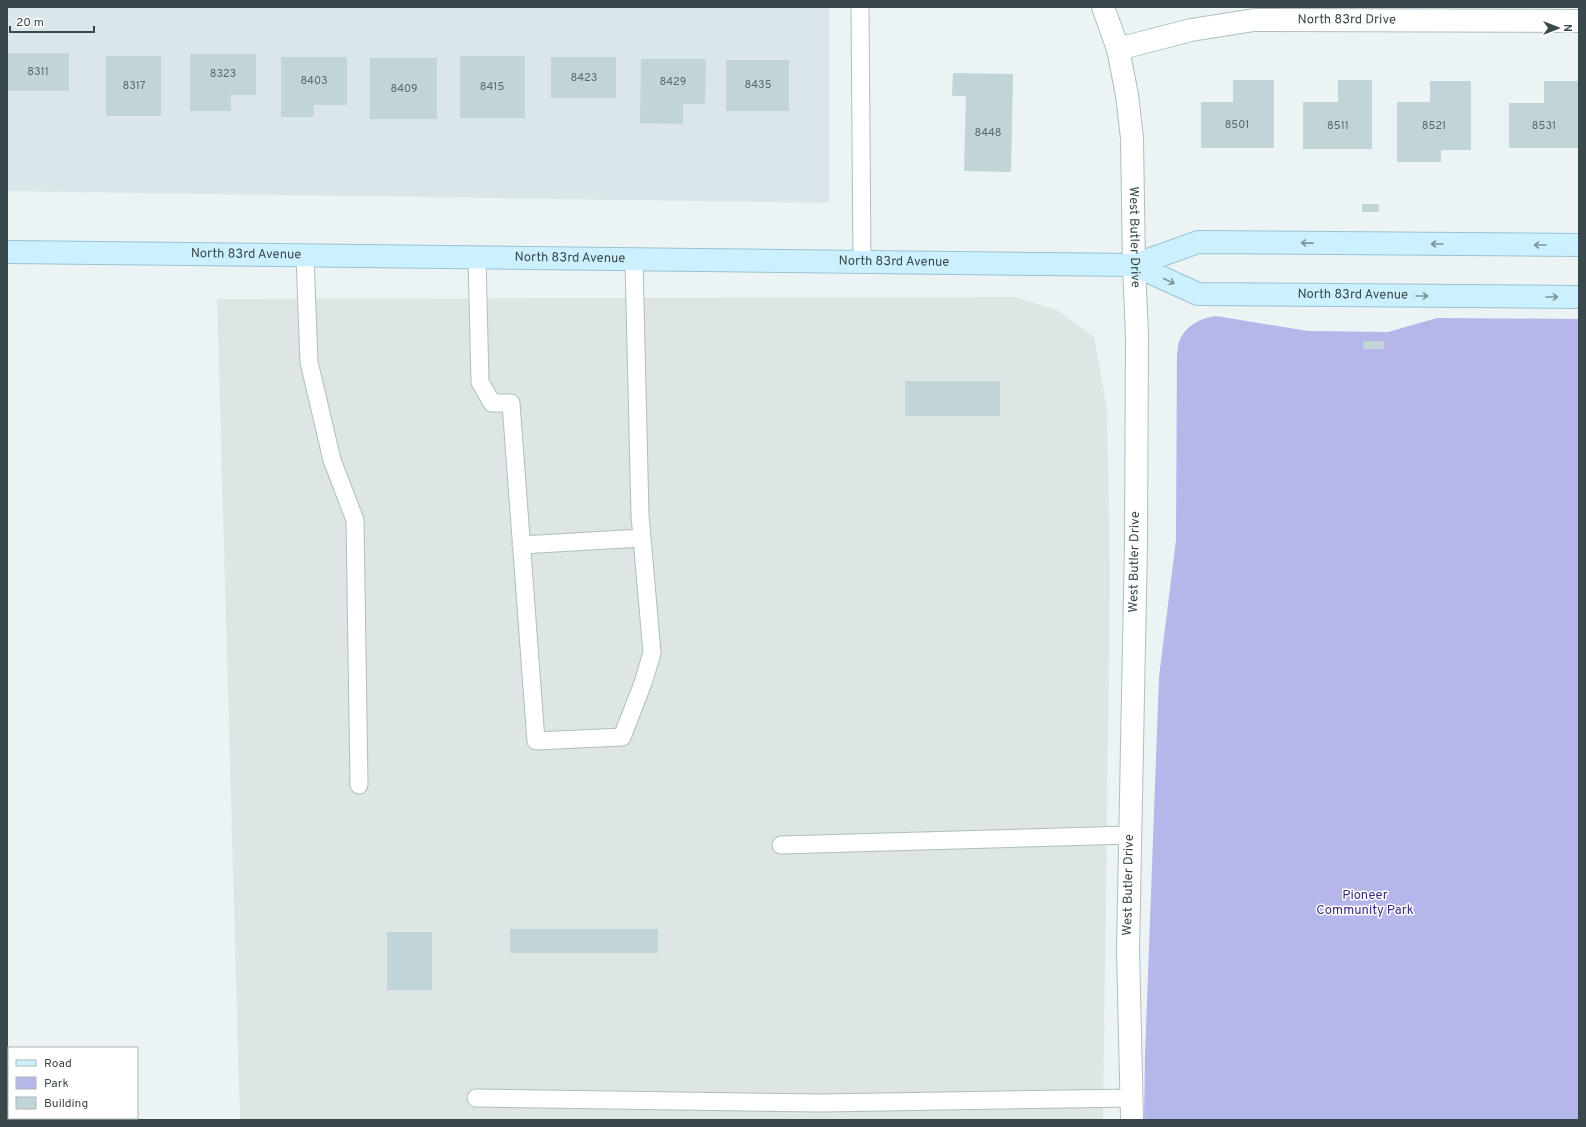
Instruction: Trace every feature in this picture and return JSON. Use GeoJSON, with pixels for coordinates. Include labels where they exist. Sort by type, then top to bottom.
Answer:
{"type":"FeatureCollection","features":[{"type":"Feature","properties":{"kind":"main road","name":"North 83rd Avenue"},"geometry":{"type":"LineString","coordinates":[[7,252],[1134,265],[1198,242],[1579,245]]}},
{"type":"Feature","properties":{"kind":"main road","name":"North 83rd Avenue"},"geometry":{"type":"LineString","coordinates":[[1134,265],[1198,294],[1579,297]]}},
{"type":"Feature","properties":{"kind":"street","name":"West Butler Drive"},"geometry":{"type":"LineString","coordinates":[[1103,7],[1118,49],[1127,95],[1132,138],[1134,265],[1137,336],[1128,950],[1132,1120]]}},
{"type":"Feature","properties":{"kind":"street","name":"North 83rd Drive"},"geometry":{"type":"LineString","coordinates":[[1118,49],[1191,30],[1254,20],[1579,21]]}},
{"type":"Feature","properties":{"kind":"lane"},"geometry":{"type":"LineString","coordinates":[[860,7],[862,262]]}},
{"type":"Feature","properties":{"kind":"lane"},"geometry":{"type":"LineString","coordinates":[[305,256],[309,362],[332,460],[354,520],[359,785]]}},
{"type":"Feature","properties":{"kind":"lane"},"geometry":{"type":"LineString","coordinates":[[477,258],[480,382],[492,403],[511,403],[536,741],[622,737],[644,683],[652,653],[640,515],[634,260]]}},
{"type":"Feature","properties":{"kind":"lane"},"geometry":{"type":"LineString","coordinates":[[521,545],[642,538]]}},
{"type":"Feature","properties":{"kind":"lane"},"geometry":{"type":"LineString","coordinates":[[782,845],[1130,835]]}},
{"type":"Feature","properties":{"kind":"lane"},"geometry":{"type":"LineString","coordinates":[[476,1098],[822,1103],[1132,1098]]}},
{"type":"Feature","properties":{"kind":"shaded area"},"geometry":{"type":"Polygon","coordinates":[[[7,7],[829,7],[829,203],[7,191],[7,7]]]}},
{"type":"Feature","properties":{"kind":"shaded area"},"geometry":{"type":"Polygon","coordinates":[[[1014,297],[1057,310],[1094,337],[1107,408],[1110,577],[1103,1120],[240,1120],[217,299],[1014,297]]]}},
{"type":"Feature","properties":{"kind":"green space","name":"Pioneer Community Park"},"geometry":{"type":"Polygon","coordinates":[[[1216,316],[1308,331],[1388,332],[1437,318],[1579,319],[1579,1120],[1144,1120],[1145,1055],[1159,677],[1176,540],[1177,354],[1179,341],[1187,329],[1200,320],[1216,316]]]}},
{"type":"Feature","properties":{"kind":"building"},"geometry":{"type":"Polygon","coordinates":[[[7,53],[69,53],[69,91],[7,91],[7,53]]]}},
{"type":"Feature","properties":{"kind":"building"},"geometry":{"type":"Polygon","coordinates":[[[190,54],[256,54],[256,95],[231,95],[231,111],[190,111],[190,54]]]}},
{"type":"Feature","properties":{"kind":"building"},"geometry":{"type":"Polygon","coordinates":[[[106,56],[161,56],[161,116],[106,116],[106,56]]]}},
{"type":"Feature","properties":{"kind":"building"},"geometry":{"type":"Polygon","coordinates":[[[460,56],[525,56],[525,118],[460,118],[460,56]]]}},
{"type":"Feature","properties":{"kind":"building"},"geometry":{"type":"Polygon","coordinates":[[[281,57],[347,57],[347,105],[314,105],[314,117],[281,117],[281,57]]]}},
{"type":"Feature","properties":{"kind":"building"},"geometry":{"type":"Polygon","coordinates":[[[551,57],[616,57],[616,98],[551,98],[551,57]]]}},
{"type":"Feature","properties":{"kind":"building"},"geometry":{"type":"Polygon","coordinates":[[[370,58],[437,58],[437,119],[370,119],[370,58]]]}},
{"type":"Feature","properties":{"kind":"building"},"geometry":{"type":"Polygon","coordinates":[[[641,59],[706,59],[705,104],[683,104],[683,124],[640,123],[641,59]]]}},
{"type":"Feature","properties":{"kind":"building"},"geometry":{"type":"Polygon","coordinates":[[[726,60],[789,60],[789,111],[726,111],[726,60]]]}},
{"type":"Feature","properties":{"kind":"building"},"geometry":{"type":"Polygon","coordinates":[[[953,73],[1013,74],[1011,172],[964,171],[966,96],[952,96],[953,73]]]}},
{"type":"Feature","properties":{"kind":"building"},"geometry":{"type":"Polygon","coordinates":[[[1233,80],[1274,80],[1274,148],[1201,148],[1201,102],[1233,102],[1233,80]]]}},
{"type":"Feature","properties":{"kind":"building"},"geometry":{"type":"Polygon","coordinates":[[[1338,80],[1372,80],[1372,149],[1303,149],[1303,102],[1338,102],[1338,80]]]}},
{"type":"Feature","properties":{"kind":"building"},"geometry":{"type":"Polygon","coordinates":[[[1430,81],[1471,81],[1471,150],[1441,150],[1441,162],[1397,162],[1397,102],[1430,102],[1430,81]]]}},
{"type":"Feature","properties":{"kind":"building"},"geometry":{"type":"Polygon","coordinates":[[[1544,81],[1578,81],[1578,148],[1509,148],[1509,103],[1544,103],[1544,81]]]}},
{"type":"Feature","properties":{"kind":"building"},"geometry":{"type":"Polygon","coordinates":[[[1362,204],[1379,204],[1379,212],[1362,212],[1362,204]]]}},
{"type":"Feature","properties":{"kind":"building"},"geometry":{"type":"Polygon","coordinates":[[[1363,341],[1384,341],[1384,349],[1363,349],[1363,341]]]}},
{"type":"Feature","properties":{"kind":"building"},"geometry":{"type":"Polygon","coordinates":[[[905,381],[1000,381],[1000,416],[905,416],[905,381]]]}},
{"type":"Feature","properties":{"kind":"building"},"geometry":{"type":"Polygon","coordinates":[[[510,929],[658,929],[658,953],[510,953],[510,929]]]}},
{"type":"Feature","properties":{"kind":"building"},"geometry":{"type":"Polygon","coordinates":[[[387,932],[432,932],[432,990],[387,990],[387,932]]]}}]}
